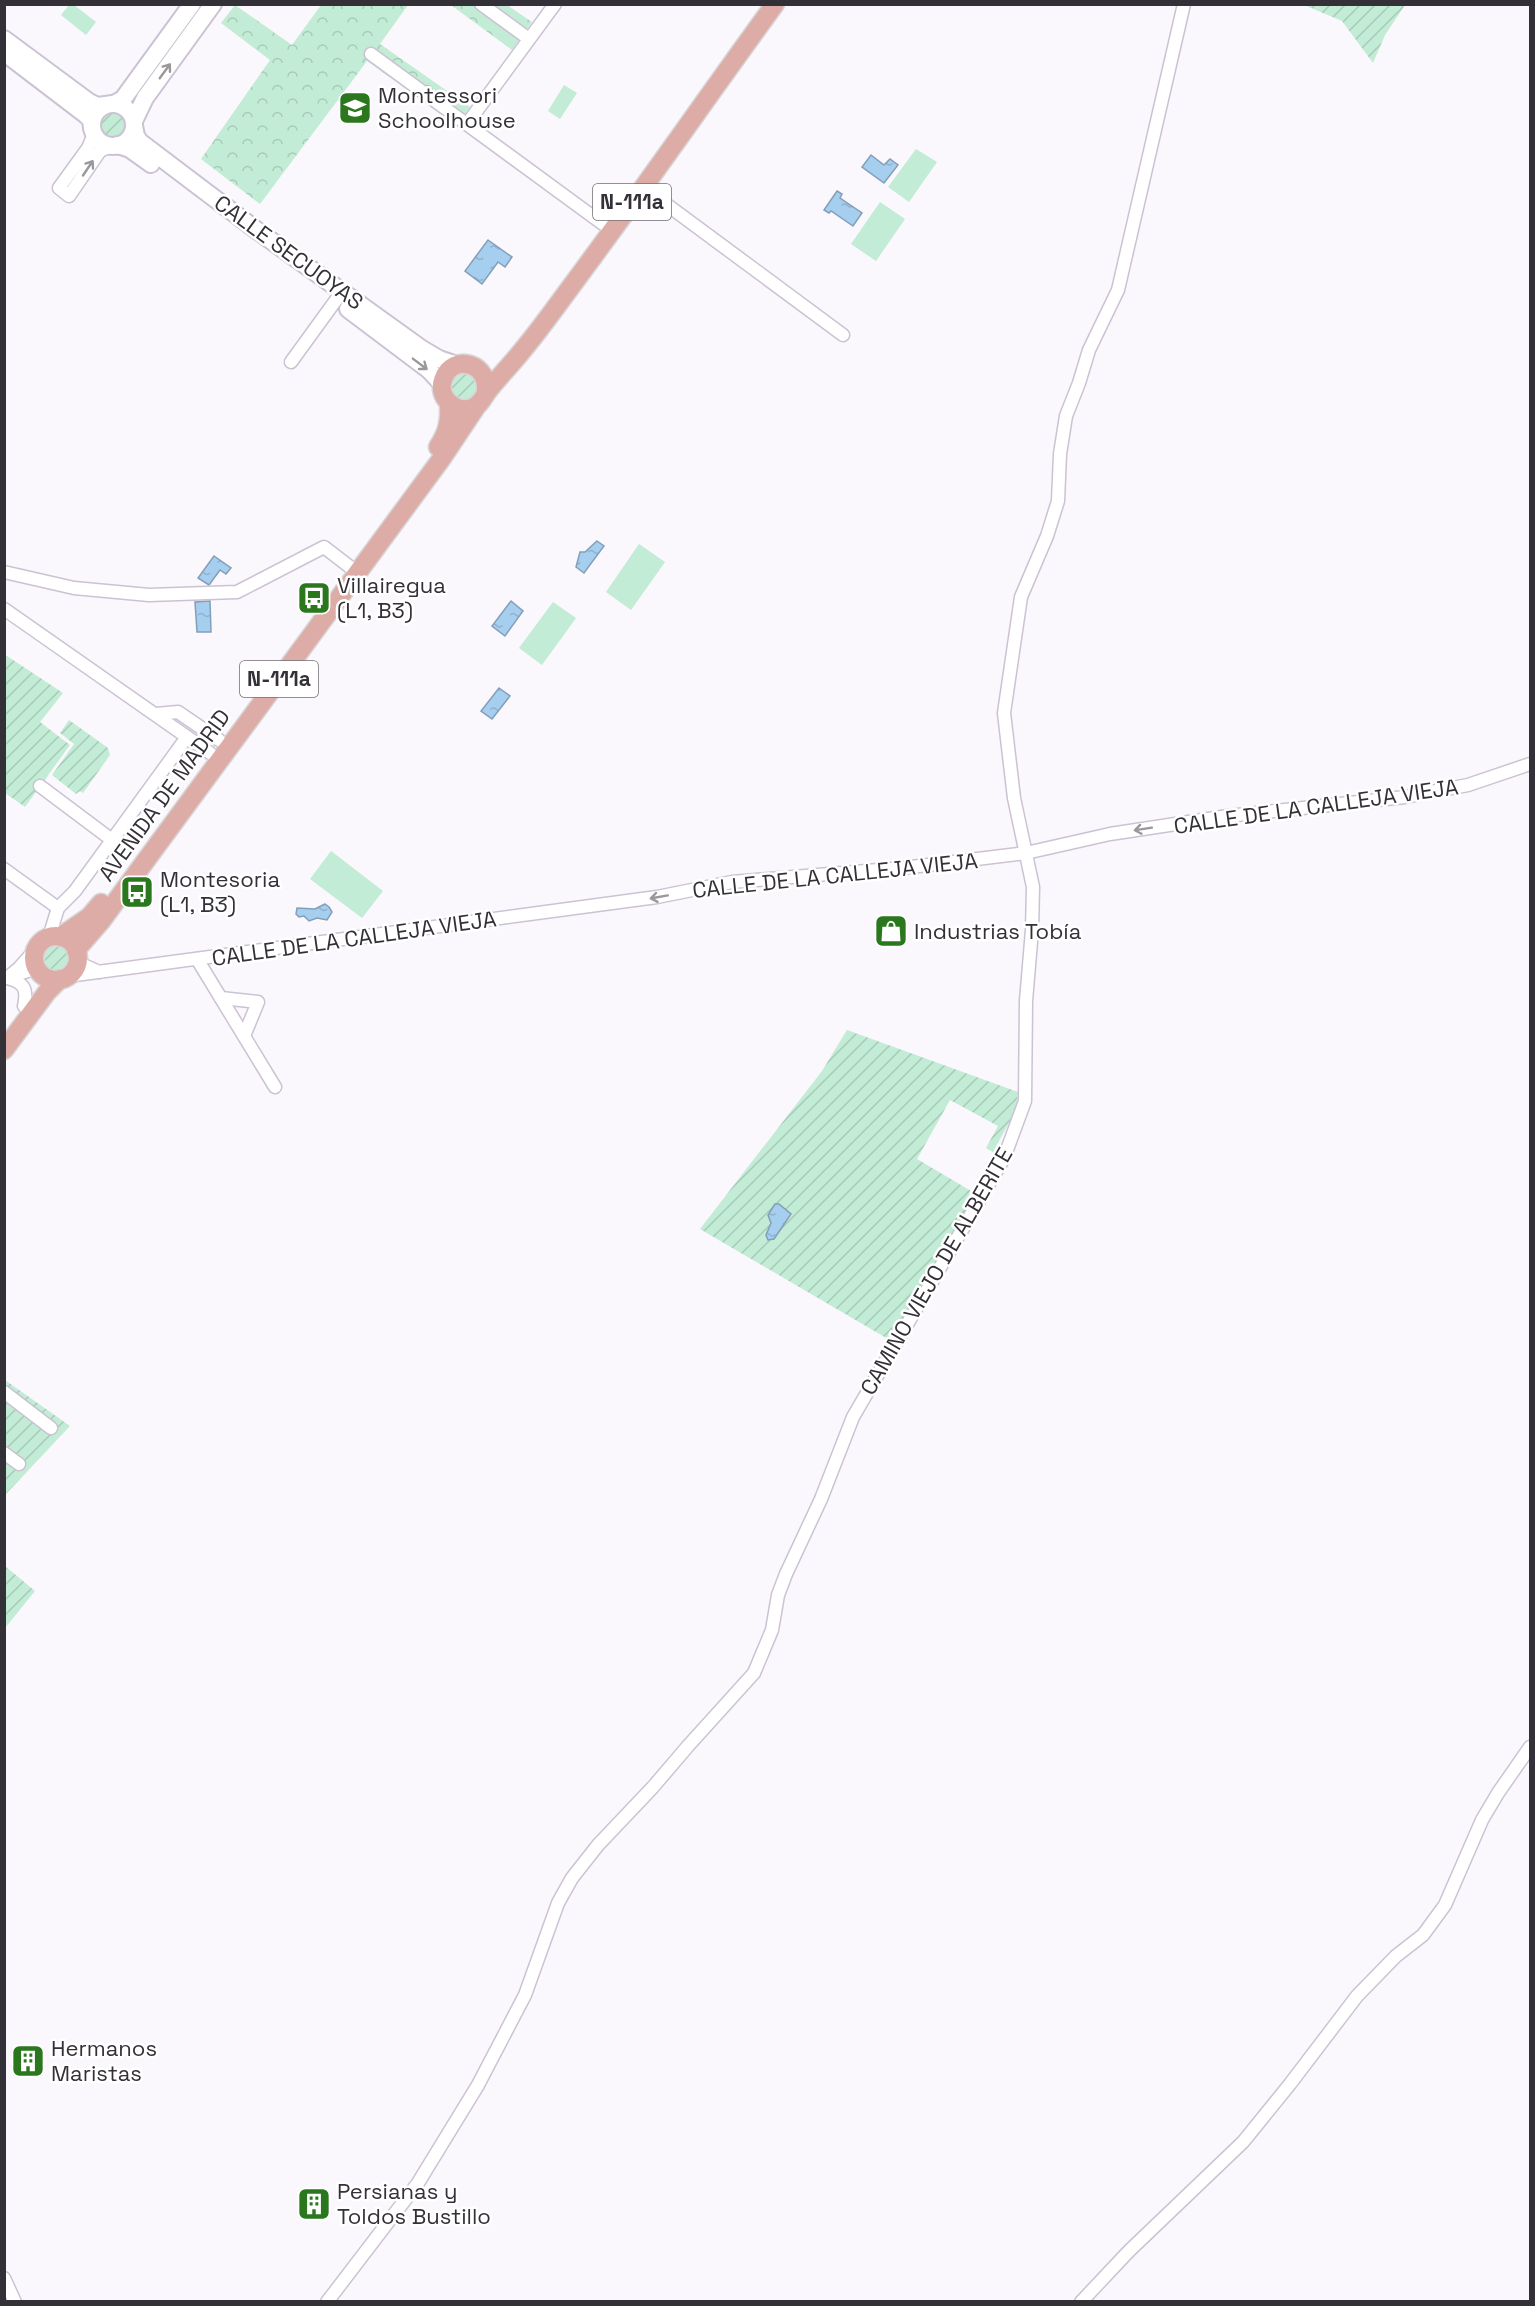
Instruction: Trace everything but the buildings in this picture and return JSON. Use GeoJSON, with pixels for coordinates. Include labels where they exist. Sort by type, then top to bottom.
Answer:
{"type":"FeatureCollection","features":[{"type":"Feature","properties":{"kind":"main road"},"geometry":{"type":"LineString","coordinates":[[93,131],[95,114],[123,99],[192,4]]}},
{"type":"Feature","properties":{"kind":"main road"},"geometry":{"type":"LineString","coordinates":[[4,53],[86,115],[98,140],[115,146],[130,138],[135,116],[145,98],[213,4]]}},
{"type":"Feature","properties":{"kind":"main road","name":"N-111a"},"geometry":{"type":"LineString","coordinates":[[458,365],[476,367],[498,362],[509,354],[762,4]]}},
{"type":"Feature","properties":{"kind":"main road","name":"AVENIDA DE MADRID"},"geometry":{"type":"LineString","coordinates":[[4,1050],[47,992],[70,967],[482,400],[567,292],[775,4]]}},
{"type":"Feature","properties":{"kind":"main road"},"geometry":{"type":"LineString","coordinates":[[4,39],[93,104],[127,109],[134,123]]}},
{"type":"Feature","properties":{"kind":"main road","name":"CALLE SECUOYAS"},"geometry":{"type":"LineString","coordinates":[[134,123],[140,142],[247,223],[422,349],[440,359],[458,365]]}},
{"type":"Feature","properties":{"kind":"main road","name":"CALLE SECUOYAS"},"geometry":{"type":"LineString","coordinates":[[115,146],[133,151],[429,370],[442,384]]}},
{"type":"Feature","properties":{"kind":"main road"},"geometry":{"type":"LineString","coordinates":[[442,384],[447,372],[458,365]]}},
{"type":"Feature","properties":{"kind":"main road"},"geometry":{"type":"LineString","coordinates":[[449,403],[463,409],[482,400],[487,389],[484,376],[476,367]]}},
{"type":"Feature","properties":{"kind":"main road","name":"N-111a"},"geometry":{"type":"LineString","coordinates":[[442,384],[442,391],[449,403]]}},
{"type":"Feature","properties":{"kind":"main road","name":"AVENIDA DE MADRID"},"geometry":{"type":"LineString","coordinates":[[55,937],[80,924],[97,908],[214,747],[350,567],[444,437],[450,421],[449,403]]}},
{"type":"Feature","properties":{"kind":"main road"},"geometry":{"type":"LineString","coordinates":[[39,971],[47,978],[70,967],[67,939],[55,937]]}},
{"type":"Feature","properties":{"kind":"main road","name":"N-111a"},"geometry":{"type":"LineString","coordinates":[[35,950],[39,944],[55,937]]}},
{"type":"Feature","properties":{"kind":"main road"},"geometry":{"type":"LineString","coordinates":[[4,1032],[35,990],[39,971],[34,956],[35,950]]}},
{"type":"Feature","properties":{"kind":"street"},"geometry":{"type":"LineString","coordinates":[[481,4],[529,39]]}},
{"type":"Feature","properties":{"kind":"street"},"geometry":{"type":"LineString","coordinates":[[467,124],[555,4]]}},
{"type":"Feature","properties":{"kind":"street","name":"CAMINO VIEJO DE ALBERITE"},"geometry":{"type":"LineString","coordinates":[[327,2301],[418,2183],[478,2085],[525,1995],[558,1903],[572,1878],[598,1845],[754,1673],[772,1630],[778,1595],[786,1574],[821,1499],[853,1417],[1004,1158],[1025,1101],[1026,1001],[1033,887],[1014,798],[1004,713],[1022,597],[1047,536],[1058,501],[1060,454],[1066,416],[1089,350],[1118,290],[1184,4]]}},
{"type":"Feature","properties":{"kind":"street"},"geometry":{"type":"LineString","coordinates":[[371,54],[603,224]]}},
{"type":"Feature","properties":{"kind":"street"},"geometry":{"type":"LineString","coordinates":[[93,131],[88,148],[64,192],[100,151],[115,146]]}},
{"type":"Feature","properties":{"kind":"street"},"geometry":{"type":"LineString","coordinates":[[643,187],[843,335]]}},
{"type":"Feature","properties":{"kind":"street"},"geometry":{"type":"LineString","coordinates":[[291,362],[336,300]]}},
{"type":"Feature","properties":{"kind":"street"},"geometry":{"type":"LineString","coordinates":[[4,572],[74,588],[149,595],[237,592],[324,547],[350,567]]}},
{"type":"Feature","properties":{"kind":"street"},"geometry":{"type":"LineString","coordinates":[[4,609],[187,737],[214,747]]}},
{"type":"Feature","properties":{"kind":"street"},"geometry":{"type":"LineString","coordinates":[[156,714],[178,712],[214,747]]}},
{"type":"Feature","properties":{"kind":"street"},"geometry":{"type":"LineString","coordinates":[[55,937],[58,908],[75,891],[187,737]]}},
{"type":"Feature","properties":{"kind":"street","name":"CALLE DE LA CALLEJA VIEJA"},"geometry":{"type":"LineString","coordinates":[[70,967],[100,972],[657,897],[732,882],[903,868],[1026,853],[1110,834],[1228,816],[1405,797],[1468,785],[1530,764]]}},
{"type":"Feature","properties":{"kind":"street"},"geometry":{"type":"LineString","coordinates":[[40,786],[112,840]]}},
{"type":"Feature","properties":{"kind":"street"},"geometry":{"type":"LineString","coordinates":[[4,869],[58,908]]}},
{"type":"Feature","properties":{"kind":"street"},"geometry":{"type":"LineString","coordinates":[[6,978],[20,968],[35,950]]}},
{"type":"Feature","properties":{"kind":"street"},"geometry":{"type":"LineString","coordinates":[[196,959],[275,1087]]}},
{"type":"Feature","properties":{"kind":"street"},"geometry":{"type":"LineString","coordinates":[[6,978],[39,971]]}},
{"type":"Feature","properties":{"kind":"street"},"geometry":{"type":"LineString","coordinates":[[6,978],[19,981],[25,986],[24,1006]]}},
{"type":"Feature","properties":{"kind":"street"},"geometry":{"type":"LineString","coordinates":[[221,999],[258,1002],[244,1036]]}},
{"type":"Feature","properties":{"kind":"street"},"geometry":{"type":"LineString","coordinates":[[4,1392],[51,1428]]}},
{"type":"Feature","properties":{"kind":"street"},"geometry":{"type":"LineString","coordinates":[[4,1453],[20,1464]]}},
{"type":"Feature","properties":{"kind":"street"},"geometry":{"type":"LineString","coordinates":[[1081,2301],[1145,2235],[1243,2142],[1357,1996],[1396,1956],[1423,1935],[1445,1905],[1482,1820],[1530,1747]]}},
{"type":"Feature","properties":{"kind":"street"},"geometry":{"type":"LineString","coordinates":[[4,2278],[15,2301]]}},
{"type":"Feature","properties":{"kind":"green space"},"geometry":{"type":"Polygon","coordinates":[[[69,5],[74,5],[96,22],[86,35],[61,15],[69,5]]]}},
{"type":"Feature","properties":{"kind":"green space"},"geometry":{"type":"Polygon","coordinates":[[[235,5],[292,45],[321,5],[408,5],[380,44],[470,107],[456,125],[367,61],[260,204],[201,159],[270,60],[221,23],[235,5]]]}},
{"type":"Feature","properties":{"kind":"green space"},"geometry":{"type":"Polygon","coordinates":[[[451,5],[507,5],[532,22],[512,50],[451,5]]]}},
{"type":"Feature","properties":{"kind":"green space"},"geometry":{"type":"Polygon","coordinates":[[[1304,5],[1405,5],[1385,35],[1373,63],[1342,21],[1304,5]]]}},
{"type":"Feature","properties":{"kind":"green space"},"geometry":{"type":"Polygon","coordinates":[[[564,85],[577,93],[560,119],[548,111],[564,85]]]}},
{"type":"Feature","properties":{"kind":"green space"},"geometry":{"type":"Polygon","coordinates":[[[117,107],[125,113],[130,128],[123,140],[108,143],[99,138],[96,116],[100,111],[117,107]]]}},
{"type":"Feature","properties":{"kind":"green space"},"geometry":{"type":"Polygon","coordinates":[[[916,149],[937,162],[909,202],[888,187],[916,149]]]}},
{"type":"Feature","properties":{"kind":"green space"},"geometry":{"type":"Polygon","coordinates":[[[880,202],[905,219],[876,261],[851,244],[880,202]]]}},
{"type":"Feature","properties":{"kind":"green space"},"geometry":{"type":"Polygon","coordinates":[[[464,372],[474,376],[478,386],[474,396],[464,400],[454,396],[450,386],[454,376],[464,372]]]}},
{"type":"Feature","properties":{"kind":"green space"},"geometry":{"type":"Polygon","coordinates":[[[639,544],[665,562],[631,610],[606,592],[639,544]]]}},
{"type":"Feature","properties":{"kind":"green space"},"geometry":{"type":"Polygon","coordinates":[[[553,602],[576,618],[542,665],[519,648],[553,602]]]}},
{"type":"Feature","properties":{"kind":"green space"},"geometry":{"type":"Polygon","coordinates":[[[4,654],[63,693],[40,722],[70,745],[25,807],[5,793],[4,654]]]}},
{"type":"Feature","properties":{"kind":"green space"},"geometry":{"type":"Polygon","coordinates":[[[69,720],[108,748],[110,755],[83,793],[80,791],[76,794],[52,775],[74,744],[60,733],[69,720]]]}},
{"type":"Feature","properties":{"kind":"green space"},"geometry":{"type":"Polygon","coordinates":[[[331,851],[383,891],[362,918],[310,879],[331,851]]]}},
{"type":"Feature","properties":{"kind":"green space"},"geometry":{"type":"Polygon","coordinates":[[[56,943],[66,947],[70,957],[66,967],[56,971],[46,967],[42,957],[46,947],[56,943]]]}},
{"type":"Feature","properties":{"kind":"green space"},"geometry":{"type":"Polygon","coordinates":[[[847,1030],[1018,1092],[1016,1110],[993,1152],[986,1148],[998,1126],[950,1100],[917,1159],[971,1191],[968,1197],[972,1200],[906,1319],[897,1323],[888,1339],[700,1229],[822,1071],[847,1030]]]}},
{"type":"Feature","properties":{"kind":"green space"},"geometry":{"type":"Polygon","coordinates":[[[5,1380],[70,1426],[5,1495],[5,1380]]]}},
{"type":"Feature","properties":{"kind":"green space"},"geometry":{"type":"Polygon","coordinates":[[[5,1566],[35,1591],[5,1628],[5,1566]]]}},
{"type":"Feature","properties":{"kind":"water"},"geometry":{"type":"Polygon","coordinates":[[[871,155],[884,165],[890,159],[898,165],[884,183],[862,167],[871,155]]]}},
{"type":"Feature","properties":{"kind":"water"},"geometry":{"type":"Polygon","coordinates":[[[837,191],[842,194],[840,198],[862,213],[853,226],[831,211],[829,213],[824,210],[837,191]]]}},
{"type":"Feature","properties":{"kind":"water"},"geometry":{"type":"Polygon","coordinates":[[[488,240],[512,257],[505,267],[498,262],[482,284],[465,271],[488,240]]]}},
{"type":"Feature","properties":{"kind":"water"},"geometry":{"type":"Polygon","coordinates":[[[597,541],[604,546],[584,573],[576,567],[580,552],[585,552],[597,541]]]}},
{"type":"Feature","properties":{"kind":"water"},"geometry":{"type":"Polygon","coordinates":[[[214,556],[231,568],[226,574],[220,570],[209,585],[198,578],[214,556]]]}},
{"type":"Feature","properties":{"kind":"water"},"geometry":{"type":"Polygon","coordinates":[[[210,601],[211,632],[197,632],[195,602],[210,601]]]}},
{"type":"Feature","properties":{"kind":"water"},"geometry":{"type":"Polygon","coordinates":[[[511,601],[523,611],[505,636],[492,626],[511,601]]]}},
{"type":"Feature","properties":{"kind":"water"},"geometry":{"type":"Polygon","coordinates":[[[499,688],[510,696],[492,719],[481,711],[499,688]]]}},
{"type":"Feature","properties":{"kind":"water"},"geometry":{"type":"Polygon","coordinates":[[[325,904],[332,912],[327,920],[317,918],[309,921],[304,916],[299,917],[296,914],[297,908],[315,909],[325,904]]]}},
{"type":"Feature","properties":{"kind":"water"},"geometry":{"type":"Polygon","coordinates":[[[775,1204],[779,1204],[791,1214],[774,1239],[768,1240],[766,1235],[771,1223],[768,1215],[775,1204]]]}},
{"type":"Feature","properties":{"kind":"place","name":"Montessori Schoolhouse"},"geometry":{"type":"Point","coordinates":[355,108]}},
{"type":"Feature","properties":{"kind":"place","name":"Villairegua (L1, B3)"},"geometry":{"type":"Point","coordinates":[314,598]}},
{"type":"Feature","properties":{"kind":"place","name":"Montesoria (L1, B3)"},"geometry":{"type":"Point","coordinates":[137,892]}},
{"type":"Feature","properties":{"kind":"place","name":"Industrias Tobía"},"geometry":{"type":"Point","coordinates":[891,931]}},
{"type":"Feature","properties":{"kind":"place","name":"Hermanos Maristas"},"geometry":{"type":"Point","coordinates":[28,2061]}},
{"type":"Feature","properties":{"kind":"place","name":"Persianas y Toldos Bustillo"},"geometry":{"type":"Point","coordinates":[314,2204]}}]}
